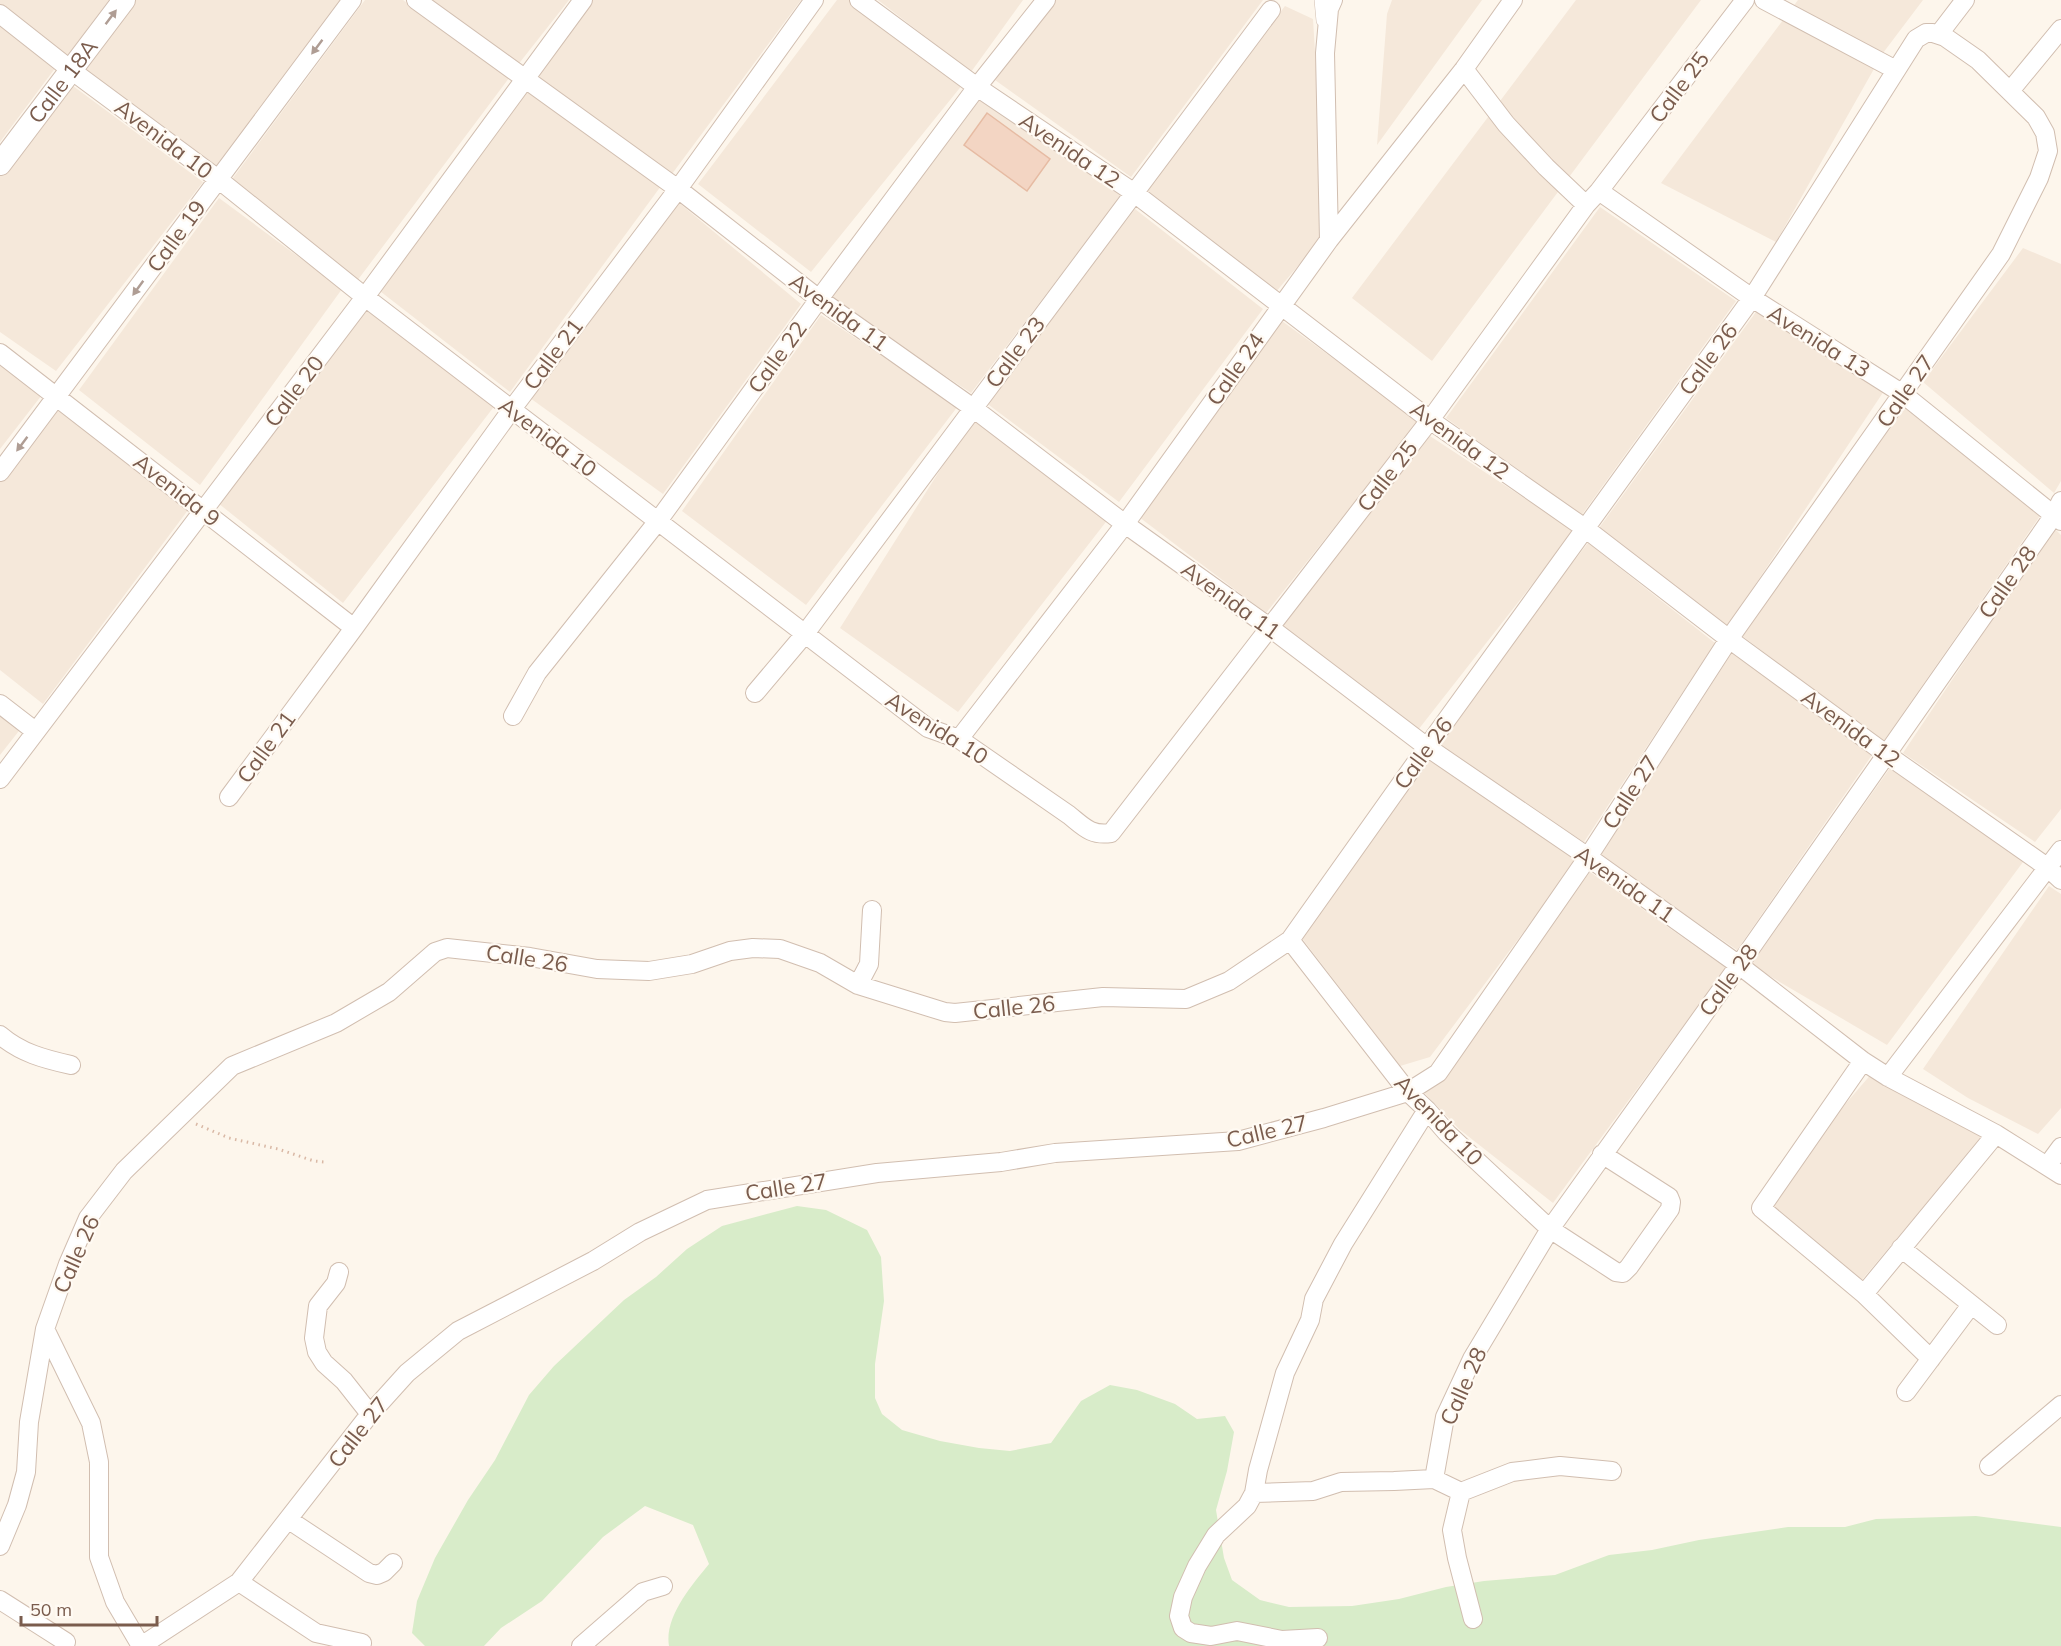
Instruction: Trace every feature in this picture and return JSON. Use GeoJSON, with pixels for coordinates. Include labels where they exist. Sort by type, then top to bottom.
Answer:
{"type":"FeatureCollection","features":[{"type":"Feature","properties":{"kind":"street","name":"Calle 18A"},"geometry":{"type":"LineString","coordinates":[[0,164],[124,0]]}},
{"type":"Feature","properties":{"kind":"street","name":"Calle 19"},"geometry":{"type":"LineString","coordinates":[[0,472],[352,0]]}},
{"type":"Feature","properties":{"kind":"street","name":"Avenida 11"},"geometry":{"type":"LineString","coordinates":[[416,0],[678,189],[819,299],[973,408],[1125,524],[1269,627],[1426,747],[1588,857],[1739,965],[1863,1061],[1888,1077],[1996,1134],[2054,1170]]}},
{"type":"Feature","properties":{"kind":"street","name":"Calle 20"},"geometry":{"type":"LineString","coordinates":[[0,778],[365,297],[583,0]]}},
{"type":"Feature","properties":{"kind":"street","name":"Calle 21"},"geometry":{"type":"LineString","coordinates":[[230,796],[512,409],[678,189],[814,0]]}},
{"type":"Feature","properties":{"kind":"street","name":"Avenida 12"},"geometry":{"type":"LineString","coordinates":[[859,0],[977,87],[1133,192],[1430,420],[1586,529],[1729,639],[1886,754],[2047,867],[2061,880]]}},
{"type":"Feature","properties":{"kind":"street","name":"Calle 22"},"geometry":{"type":"LineString","coordinates":[[513,716],[537,673],[658,521],[819,299],[977,87],[1046,0]]}},
{"type":"Feature","properties":{"kind":"street"},"geometry":{"type":"LineString","coordinates":[[1329,240],[1325,53],[1329,9],[1333,0]]}},
{"type":"Feature","properties":{"kind":"street","name":"Calle 24"},"geometry":{"type":"LineString","coordinates":[[958,739],[1125,524],[1280,306],[1464,69],[1513,0]]}},
{"type":"Feature","properties":{"kind":"street","name":"Calle 25"},"geometry":{"type":"LineString","coordinates":[[1111,833],[1430,420],[1586,205],[1745,0]]}},
{"type":"Feature","properties":{"kind":"street"},"geometry":{"type":"LineString","coordinates":[[1764,0],[1896,70]]}},
{"type":"Feature","properties":{"kind":"street"},"geometry":{"type":"LineString","coordinates":[[1965,0],[1939,34],[1978,60],[2010,91],[2061,29]]}},
{"type":"Feature","properties":{"kind":"street","name":"Calle 23"},"geometry":{"type":"LineString","coordinates":[[755,693],[804,635],[1271,10]]}},
{"type":"Feature","properties":{"kind":"street","name":"Avenida 10"},"geometry":{"type":"LineString","coordinates":[[0,15],[218,179],[365,297],[928,728],[958,739],[1069,815],[1085,829],[1099,835],[1111,833]]}},
{"type":"Feature","properties":{"kind":"street","name":"Calle 26"},"geometry":{"type":"LineString","coordinates":[[0,1546],[17,1505],[26,1472],[29,1422],[45,1329],[68,1264],[88,1218],[124,1170],[232,1066],[336,1023],[389,992],[435,952],[447,948],[530,957],[597,969],[650,971],[692,964],[730,951],[753,948],[780,950],[820,963],[858,985],[923,1006],[955,1013],[1103,997],[1186,999],[1229,981],[1290,940],[1426,747],[1752,298],[1912,44],[1926,33],[1939,34]]}},
{"type":"Feature","properties":{"kind":"street"},"geometry":{"type":"LineString","coordinates":[[1464,69],[1506,124],[1586,205]]}},
{"type":"Feature","properties":{"kind":"street","name":"Calle 27"},"geometry":{"type":"LineString","coordinates":[[141,1646],[239,1582],[370,1414],[407,1373],[458,1331],[593,1261],[640,1232],[708,1200],[877,1173],[1001,1162],[1055,1153],[1238,1141],[1408,1092],[1438,1073],[1588,857],[1729,639],[2001,254],[2039,178],[2048,151],[2048,142],[2042,124],[2010,91]]}},
{"type":"Feature","properties":{"kind":"street","name":"Avenida 13"},"geometry":{"type":"LineString","coordinates":[[1599,191],[1752,298],[1903,394],[2059,512]]}},
{"type":"Feature","properties":{"kind":"street","name":"Avenida 9"},"geometry":{"type":"LineString","coordinates":[[0,353],[354,628]]}},
{"type":"Feature","properties":{"kind":"street","name":"Calle 28"},"geometry":{"type":"LineString","coordinates":[[1434,1479],[1445,1417],[1472,1359],[1550,1229],[2059,512]]}},
{"type":"Feature","properties":{"kind":"street"},"geometry":{"type":"LineString","coordinates":[[0,704],[36,731]]}},
{"type":"Feature","properties":{"kind":"street"},"geometry":{"type":"LineString","coordinates":[[1888,1077],[2061,850]]}},
{"type":"Feature","properties":{"kind":"street"},"geometry":{"type":"LineString","coordinates":[[858,985],[869,964],[872,910]]}},
{"type":"Feature","properties":{"kind":"street","name":"Avenida 10"},"geometry":{"type":"LineString","coordinates":[[1290,940],[1408,1092],[1446,1133],[1550,1229],[1616,1272],[1623,1273],[1670,1209],[1671,1202],[1669,1197],[1602,1154]]}},
{"type":"Feature","properties":{"kind":"street"},"geometry":{"type":"LineString","coordinates":[[0,1035],[32,1056],[71,1065]]}},
{"type":"Feature","properties":{"kind":"street"},"geometry":{"type":"LineString","coordinates":[[1863,1061],[1761,1208],[1864,1294],[1931,1359]]}},
{"type":"Feature","properties":{"kind":"street"},"geometry":{"type":"LineString","coordinates":[[1318,1638],[1282,1640],[1237,1631],[1211,1636],[1191,1634],[1183,1628],[1179,1616],[1183,1598],[1197,1566],[1216,1535],[1247,1506],[1254,1492],[1285,1373],[1310,1320],[1314,1299],[1343,1244],[1427,1110]]}},
{"type":"Feature","properties":{"kind":"street"},"geometry":{"type":"LineString","coordinates":[[1864,1294],[1996,1134]]}},
{"type":"Feature","properties":{"kind":"street"},"geometry":{"type":"LineString","coordinates":[[2054,1170],[2061,1147]]}},
{"type":"Feature","properties":{"kind":"street"},"geometry":{"type":"LineString","coordinates":[[1901,1248],[1997,1325]]}},
{"type":"Feature","properties":{"kind":"street"},"geometry":{"type":"LineString","coordinates":[[339,1272],[336,1283],[318,1306],[314,1338],[317,1352],[324,1363],[344,1381],[370,1414]]}},
{"type":"Feature","properties":{"kind":"street"},"geometry":{"type":"LineString","coordinates":[[1906,1392],[1971,1305]]}},
{"type":"Feature","properties":{"kind":"street"},"geometry":{"type":"LineString","coordinates":[[45,1329],[91,1423],[99,1462],[99,1557],[115,1602],[141,1646]]}},
{"type":"Feature","properties":{"kind":"street"},"geometry":{"type":"LineString","coordinates":[[1989,1466],[2061,1405]]}},
{"type":"Feature","properties":{"kind":"street"},"geometry":{"type":"LineString","coordinates":[[1254,1492],[1313,1491],[1341,1482],[1434,1479],[1461,1492],[1512,1473],[1560,1466],[1612,1471]]}},
{"type":"Feature","properties":{"kind":"street"},"geometry":{"type":"LineString","coordinates":[[1461,1492],[1452,1530],[1473,1619]]}},
{"type":"Feature","properties":{"kind":"street"},"geometry":{"type":"LineString","coordinates":[[289,1520],[369,1573],[377,1575],[393,1563]]}},
{"type":"Feature","properties":{"kind":"street"},"geometry":{"type":"LineString","coordinates":[[239,1582],[316,1633],[362,1643]]}},
{"type":"Feature","properties":{"kind":"street"},"geometry":{"type":"LineString","coordinates":[[581,1646],[643,1593],[663,1586]]}},
{"type":"Feature","properties":{"kind":"street"},"geometry":{"type":"LineString","coordinates":[[0,1600],[66,1642]]}},
{"type":"Feature","properties":{"kind":"lane"},"geometry":{"type":"LineString","coordinates":[[1319,0],[1325,53]]}},
{"type":"Feature","properties":{"kind":"path"},"geometry":{"type":"LineString","coordinates":[[177,1118],[229,1138],[324,1162]]}},
{"type":"Feature","properties":{"kind":"shaded area"},"geometry":{"type":"Polygon","coordinates":[[[0,0],[109,0],[65,59],[0,9],[0,0]]]}},
{"type":"Feature","properties":{"kind":"shaded area"},"geometry":{"type":"Polygon","coordinates":[[[133,0],[346,0],[214,173],[80,70],[133,0]]]}},
{"type":"Feature","properties":{"kind":"shaded area"},"geometry":{"type":"Polygon","coordinates":[[[365,0],[403,0],[509,78],[357,281],[227,186],[365,0]]]}},
{"type":"Feature","properties":{"kind":"shaded area"},"geometry":{"type":"Polygon","coordinates":[[[429,0],[569,0],[517,66],[429,0]]]}},
{"type":"Feature","properties":{"kind":"shaded area"},"geometry":{"type":"Polygon","coordinates":[[[591,0],[801,0],[669,178],[533,76],[591,0]]]}},
{"type":"Feature","properties":{"kind":"shaded area"},"geometry":{"type":"Polygon","coordinates":[[[837,0],[851,0],[963,84],[811,272],[698,184],[837,0]]]}},
{"type":"Feature","properties":{"kind":"shaded area"},"geometry":{"type":"Polygon","coordinates":[[[878,0],[1023,0],[971,72],[878,0]]]}},
{"type":"Feature","properties":{"kind":"shaded area"},"geometry":{"type":"Polygon","coordinates":[[[1055,0],[1263,0],[1131,177],[995,80],[1055,0]]]}},
{"type":"Feature","properties":{"kind":"shaded area"},"geometry":{"type":"Polygon","coordinates":[[[1392,0],[1482,0],[1377,145],[1387,14],[1392,0]]]}},
{"type":"Feature","properties":{"kind":"shaded area"},"geometry":{"type":"Polygon","coordinates":[[[1576,0],[1701,0],[1432,361],[1352,298],[1576,0]]]}},
{"type":"Feature","properties":{"kind":"shaded area"},"geometry":{"type":"Polygon","coordinates":[[[1798,0],[1923,0],[1883,53],[1776,242],[1661,183],[1798,0]]]}},
{"type":"Feature","properties":{"kind":"shaded area"},"geometry":{"type":"Polygon","coordinates":[[[1285,6],[1313,19],[1326,233],[1275,293],[1145,190],[1285,6]]]}},
{"type":"Feature","properties":{"kind":"shaded area"},"geometry":{"type":"Polygon","coordinates":[[[0,25],[56,67],[0,142],[0,25]]]}},
{"type":"Feature","properties":{"kind":"shaded area"},"geometry":{"type":"Polygon","coordinates":[[[69,83],[203,182],[56,371],[0,332],[0,174],[69,83]]]}},
{"type":"Feature","properties":{"kind":"shaded area"},"geometry":{"type":"Polygon","coordinates":[[[523,84],[661,186],[510,392],[376,288],[523,84]]]}},
{"type":"Feature","properties":{"kind":"shaded area"},"geometry":{"type":"Polygon","coordinates":[[[982,93],[1122,194],[971,393],[829,298],[982,93]]]}},
{"type":"Feature","properties":{"kind":"shaded area"},"geometry":{"type":"Polygon","coordinates":[[[219,198],[342,289],[200,485],[79,390],[219,198]]]}},
{"type":"Feature","properties":{"kind":"shaded area"},"geometry":{"type":"Polygon","coordinates":[[[678,202],[801,304],[663,494],[530,398],[678,202]]]}},
{"type":"Feature","properties":{"kind":"shaded area"},"geometry":{"type":"Polygon","coordinates":[[[1600,207],[1736,301],[1581,516],[1446,418],[1600,207]]]}},
{"type":"Feature","properties":{"kind":"shaded area"},"geometry":{"type":"Polygon","coordinates":[[[1135,209],[1263,309],[1119,502],[985,402],[1135,209]]]}},
{"type":"Feature","properties":{"kind":"shaded area"},"geometry":{"type":"Polygon","coordinates":[[[2023,248],[2061,264],[2061,481],[2054,493],[1923,382],[2023,248]]]}},
{"type":"Feature","properties":{"kind":"shaded area"},"geometry":{"type":"Polygon","coordinates":[[[361,305],[496,404],[343,603],[218,503],[361,305]]]}},
{"type":"Feature","properties":{"kind":"shaded area"},"geometry":{"type":"Polygon","coordinates":[[[1761,305],[1884,391],[1727,627],[1599,528],[1761,305]]]}},
{"type":"Feature","properties":{"kind":"shaded area"},"geometry":{"type":"Polygon","coordinates":[[[821,315],[958,406],[806,605],[682,511],[821,315]]]}},
{"type":"Feature","properties":{"kind":"shaded area"},"geometry":{"type":"Polygon","coordinates":[[[1282,321],[1419,421],[1266,613],[1135,514],[1282,321]]]}},
{"type":"Feature","properties":{"kind":"shaded area"},"geometry":{"type":"Polygon","coordinates":[[[0,359],[45,391],[0,449],[0,359]]]}},
{"type":"Feature","properties":{"kind":"shaded area"},"geometry":{"type":"Polygon","coordinates":[[[1906,399],[2040,516],[1883,742],[1741,635],[1906,399]]]}},
{"type":"Feature","properties":{"kind":"shaded area"},"geometry":{"type":"Polygon","coordinates":[[[59,403],[191,506],[43,704],[0,670],[0,479],[59,403]]]}},
{"type":"Feature","properties":{"kind":"shaded area"},"geometry":{"type":"Polygon","coordinates":[[[973,418],[1109,518],[958,712],[840,628],[973,418]]]}},
{"type":"Feature","properties":{"kind":"shaded area"},"geometry":{"type":"Polygon","coordinates":[[[1430,436],[1574,531],[1418,730],[1282,625],[1430,436]]]}},
{"type":"Feature","properties":{"kind":"shaded area"},"geometry":{"type":"Polygon","coordinates":[[[2054,528],[2061,535],[2061,809],[2035,842],[1903,753],[2054,528]]]}},
{"type":"Feature","properties":{"kind":"shaded area"},"geometry":{"type":"Polygon","coordinates":[[[1588,543],[1715,643],[1584,842],[1432,743],[1588,543]]]}},
{"type":"Feature","properties":{"kind":"shaded area"},"geometry":{"type":"Polygon","coordinates":[[[1732,653],[1872,755],[1737,950],[1600,856],[1732,653]]]}},
{"type":"Feature","properties":{"kind":"shaded area"},"geometry":{"type":"Polygon","coordinates":[[[0,701],[26,722],[0,755],[0,701]]]}},
{"type":"Feature","properties":{"kind":"shaded area"},"geometry":{"type":"Polygon","coordinates":[[[1423,754],[1579,858],[1430,1057],[1400,1066],[1291,924],[1423,754]]]}},
{"type":"Feature","properties":{"kind":"shaded area"},"geometry":{"type":"Polygon","coordinates":[[[1890,768],[2026,858],[1887,1045],[1751,965],[1890,768]]]}},
{"type":"Feature","properties":{"kind":"shaded area"},"geometry":{"type":"Polygon","coordinates":[[[1590,872],[1726,968],[1553,1203],[1459,1129],[1417,1085],[1441,1073],[1590,872]]]}},
{"type":"Feature","properties":{"kind":"shaded area"},"geometry":{"type":"Polygon","coordinates":[[[2049,886],[2061,894],[2061,1108],[2038,1134],[1968,1098],[1923,1069],[2049,886]]]}},
{"type":"Feature","properties":{"kind":"shaded area"},"geometry":{"type":"Polygon","coordinates":[[[1873,1072],[1987,1132],[1860,1282],[1769,1207],[1842,1108],[1873,1072]]]}},
{"type":"Feature","properties":{"kind":"green space"},"geometry":{"type":"Polygon","coordinates":[[[797,1206],[826,1210],[867,1230],[881,1257],[884,1301],[875,1364],[875,1398],[882,1414],[902,1430],[940,1441],[1010,1451],[1051,1443],[1081,1401],[1110,1385],[1137,1390],[1175,1404],[1197,1419],[1225,1416],[1234,1432],[1227,1471],[1216,1510],[1224,1558],[1232,1580],[1260,1600],[1289,1607],[1352,1606],[1399,1599],[1446,1587],[1484,1581],[1555,1575],[1609,1555],[1788,1527],[1845,1527],[1876,1519],[1976,1516],[2061,1527],[2061,1646],[669,1646],[671,1624],[675,1613],[709,1564],[693,1525],[645,1506],[603,1537],[542,1601],[501,1628],[484,1646],[425,1646],[412,1633],[417,1601],[435,1558],[468,1500],[495,1460],[529,1395],[554,1366],[624,1300],[656,1277],[687,1249],[722,1226],[797,1206]]]}},
{"type":"Feature","properties":{"kind":"building"},"geometry":{"type":"Polygon","coordinates":[[[987,113],[1050,159],[1027,191],[964,145],[987,113]]]}}]}
